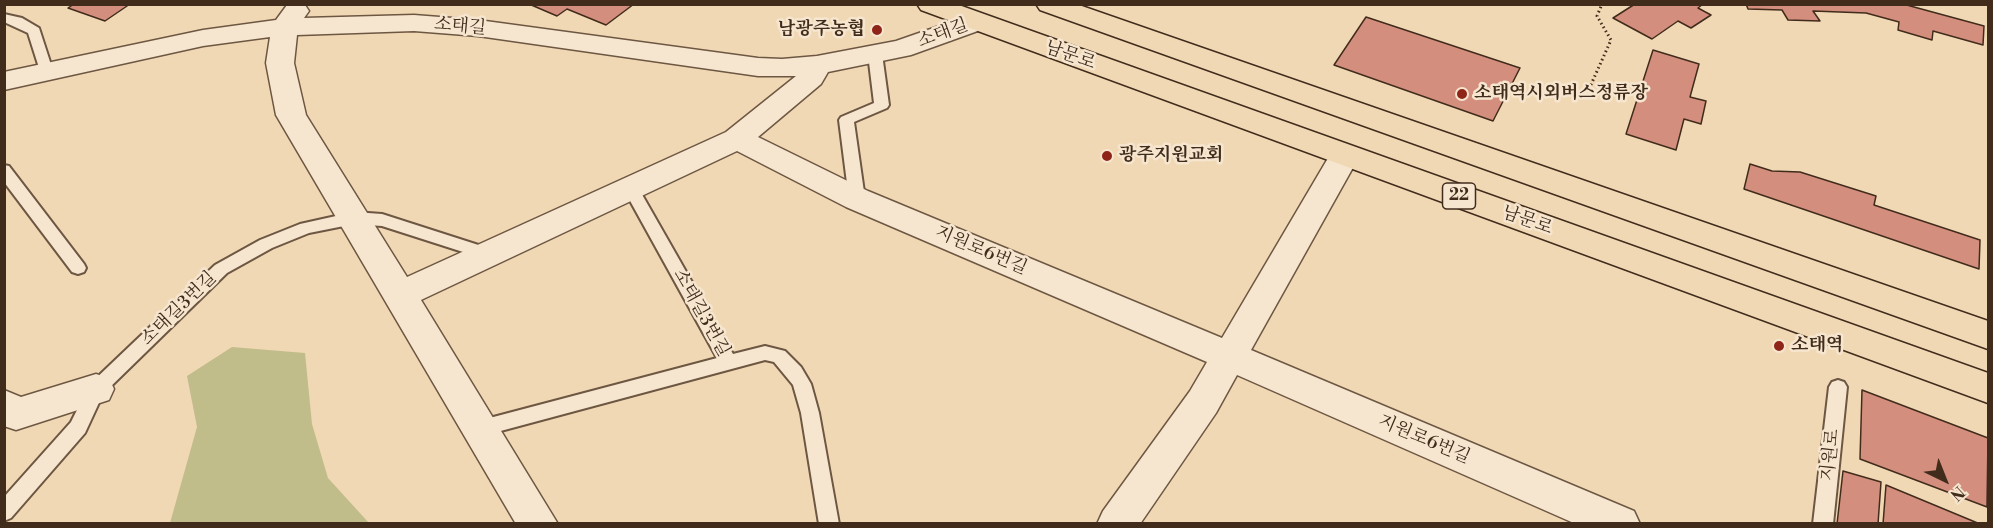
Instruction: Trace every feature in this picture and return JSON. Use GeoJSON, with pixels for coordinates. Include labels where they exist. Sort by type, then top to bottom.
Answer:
{"type":"FeatureCollection","features":[{"type":"Feature","properties":{"kind":"main road","name":"남문로"},"geometry":{"type":"LineString","coordinates":[[930,4],[1989,388]]}},
{"type":"Feature","properties":{"kind":"main road"},"geometry":{"type":"LineString","coordinates":[[1058,6],[1989,335]]}},
{"type":"Feature","properties":{"kind":"street","name":"소태길"},"geometry":{"type":"LineString","coordinates":[[4,81],[203,38],[292,16],[478,28],[758,67],[816,66],[901,49],[977,22]]}},
{"type":"Feature","properties":{"kind":"street"},"geometry":{"type":"LineString","coordinates":[[292,16],[280,63],[291,115],[538,524]]}},
{"type":"Feature","properties":{"kind":"street"},"geometry":{"type":"LineString","coordinates":[[400,295],[737,139],[811,78],[816,66]]}},
{"type":"Feature","properties":{"kind":"street","name":"지원로6번길"},"geometry":{"type":"LineString","coordinates":[[737,139],[856,199],[1620,524]]}},
{"type":"Feature","properties":{"kind":"street"},"geometry":{"type":"LineString","coordinates":[[1117,524],[1203,402],[1345,155]]}},
{"type":"Feature","properties":{"kind":"street"},"geometry":{"type":"LineString","coordinates":[[4,405],[16,414],[96,389]]}},
{"type":"Feature","properties":{"kind":"lane"},"geometry":{"type":"LineString","coordinates":[[4,18],[28,25],[34,31],[46,71]]}},
{"type":"Feature","properties":{"kind":"lane"},"geometry":{"type":"LineString","coordinates":[[856,199],[846,120],[882,105],[875,54]]}},
{"type":"Feature","properties":{"kind":"lane"},"geometry":{"type":"LineString","coordinates":[[4,170],[78,268]]}},
{"type":"Feature","properties":{"kind":"lane","name":"소태길3번길"},"geometry":{"type":"LineString","coordinates":[[631,188],[729,363],[765,353],[779,356],[795,372],[802,384],[810,413],[829,524]]}},
{"type":"Feature","properties":{"kind":"lane","name":"소태길3번길"},"geometry":{"type":"LineString","coordinates":[[4,513],[78,427],[96,389],[220,269],[266,244],[306,228],[354,218],[382,220],[488,254]]}},
{"type":"Feature","properties":{"kind":"lane"},"geometry":{"type":"LineString","coordinates":[[482,428],[625,388],[729,363]]}},
{"type":"Feature","properties":{"kind":"lane","name":"지원로"},"geometry":{"type":"LineString","coordinates":[[1823,524],[1838,387]]}},
{"type":"Feature","properties":{"kind":"path"},"geometry":{"type":"LineString","coordinates":[[1589,89],[1611,40],[1597,16],[1602,4]]}},
{"type":"Feature","properties":{"kind":"shaded area"},"geometry":{"type":"Polygon","coordinates":[[[232,347],[305,353],[312,424],[328,478],[369,523],[170,523],[197,427],[187,376],[232,347]]]}},
{"type":"Feature","properties":{"kind":"building"},"geometry":{"type":"Polygon","coordinates":[[[74,4],[130,4],[105,21],[68,8],[74,4]]]}},
{"type":"Feature","properties":{"kind":"building"},"geometry":{"type":"Polygon","coordinates":[[[529,4],[634,4],[606,25],[567,9],[557,16],[529,4]]]}},
{"type":"Feature","properties":{"kind":"building"},"geometry":{"type":"Polygon","coordinates":[[[1635,4],[1703,4],[1698,8],[1711,15],[1691,28],[1678,21],[1652,39],[1613,18],[1635,4]]]}},
{"type":"Feature","properties":{"kind":"building"},"geometry":{"type":"Polygon","coordinates":[[[1746,4],[1903,4],[1984,26],[1983,45],[1933,31],[1932,40],[1898,30],[1899,22],[1866,13],[1813,11],[1820,21],[1788,20],[1782,10],[1748,9],[1746,4]]]}},
{"type":"Feature","properties":{"kind":"building","name":"소태역시외버스정류장"},"geometry":{"type":"Polygon","coordinates":[[[1366,17],[1520,68],[1493,121],[1334,65],[1366,17]]]}},
{"type":"Feature","properties":{"kind":"building"},"geometry":{"type":"Polygon","coordinates":[[[1653,50],[1699,64],[1690,97],[1706,101],[1701,124],[1684,119],[1676,150],[1626,134],[1653,50]]]}},
{"type":"Feature","properties":{"kind":"building"},"geometry":{"type":"Polygon","coordinates":[[[1750,164],[1772,171],[1800,172],[1876,196],[1874,205],[1980,240],[1979,269],[1744,189],[1750,164]]]}},
{"type":"Feature","properties":{"kind":"building"},"geometry":{"type":"Polygon","coordinates":[[[1862,390],[1988,438],[1987,507],[1860,459],[1862,390]]]}},
{"type":"Feature","properties":{"kind":"building"},"geometry":{"type":"Polygon","coordinates":[[[1843,471],[1881,482],[1878,524],[1837,524],[1843,471]]]}},
{"type":"Feature","properties":{"kind":"building"},"geometry":{"type":"Polygon","coordinates":[[[1886,485],[1980,524],[1883,524],[1886,485]]]}},
{"type":"Feature","properties":{"kind":"place","name":"남광주농협"},"geometry":{"type":"Point","coordinates":[877,30]}},
{"type":"Feature","properties":{"kind":"place","name":"소태역시외버스정류장"},"geometry":{"type":"Point","coordinates":[1462,94]}},
{"type":"Feature","properties":{"kind":"place","name":"광주지원교회"},"geometry":{"type":"Point","coordinates":[1107,156]}},
{"type":"Feature","properties":{"kind":"place","name":"소태역"},"geometry":{"type":"Point","coordinates":[1779,346]}}]}
